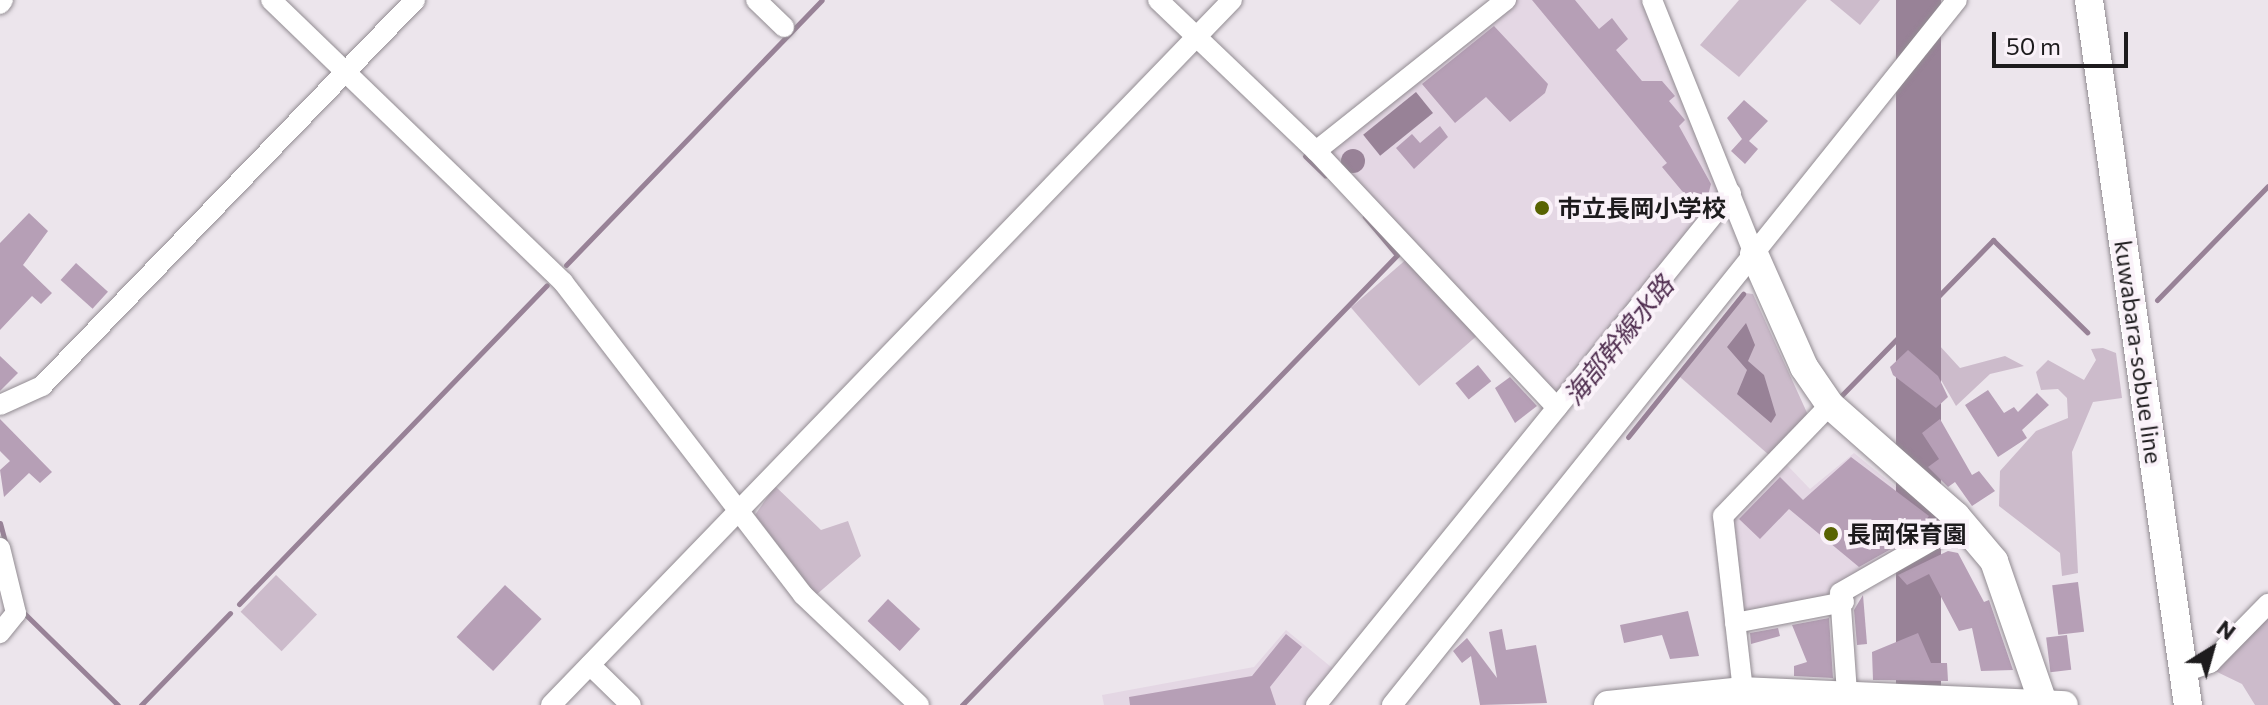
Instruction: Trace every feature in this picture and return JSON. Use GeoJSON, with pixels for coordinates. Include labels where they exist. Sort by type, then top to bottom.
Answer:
{"type":"FeatureCollection","features":[{"type":"Feature","properties":{"kind":"main road","name":"kuwabara-sobue line"},"geometry":{"type":"LineString","coordinates":[[2089,0],[2188,705]]}},
{"type":"Feature","properties":{"kind":"main road"},"geometry":{"type":"LineString","coordinates":[[1608,705],[1743,691],[1792,698],[1847,693],[2053,702],[2009,592],[1962,523],[1830,405],[1804,367],[1752,248]]}},
{"type":"Feature","properties":{"kind":"street"},"geometry":{"type":"LineString","coordinates":[[271,0],[563,282],[803,595],[919,705]]}},
{"type":"Feature","properties":{"kind":"street"},"geometry":{"type":"LineString","coordinates":[[0,405],[42,386],[415,0]]}},
{"type":"Feature","properties":{"kind":"street"},"geometry":{"type":"LineString","coordinates":[[756,0],[784,27]]}},
{"type":"Feature","properties":{"kind":"street"},"geometry":{"type":"LineString","coordinates":[[1158,0],[1316,151],[1557,408]]}},
{"type":"Feature","properties":{"kind":"street"},"geometry":{"type":"LineString","coordinates":[[551,705],[1232,0]]}},
{"type":"Feature","properties":{"kind":"street"},"geometry":{"type":"LineString","coordinates":[[1316,151],[1506,0]]}},
{"type":"Feature","properties":{"kind":"street"},"geometry":{"type":"LineString","coordinates":[[1652,0],[1752,248]]}},
{"type":"Feature","properties":{"kind":"street"},"geometry":{"type":"LineString","coordinates":[[1392,705],[1752,248],[1957,0]]}},
{"type":"Feature","properties":{"kind":"street"},"geometry":{"type":"LineString","coordinates":[[1316,705],[1732,196]]}},
{"type":"Feature","properties":{"kind":"street"},"geometry":{"type":"LineString","coordinates":[[1743,691],[1723,516],[1830,405]]}},
{"type":"Feature","properties":{"kind":"street"},"geometry":{"type":"LineString","coordinates":[[1847,693],[1844,602],[1840,593],[1962,523]]}},
{"type":"Feature","properties":{"kind":"street"},"geometry":{"type":"LineString","coordinates":[[0,548],[16,613],[0,633]]}},
{"type":"Feature","properties":{"kind":"street"},"geometry":{"type":"LineString","coordinates":[[1735,623],[1844,602]]}},
{"type":"Feature","properties":{"kind":"street"},"geometry":{"type":"LineString","coordinates":[[2184,672],[2210,663],[2268,604]]}},
{"type":"Feature","properties":{"kind":"street"},"geometry":{"type":"LineString","coordinates":[[590,665],[631,705]]}},
{"type":"Feature","properties":{"kind":"shaded area","name":"市立長岡小学校"},"geometry":{"type":"Polygon","coordinates":[[[1511,0],[1642,0],[1722,193],[1554,398],[1326,153],[1511,0]]]}},
{"type":"Feature","properties":{"kind":"shaded area"},"geometry":{"type":"Polygon","coordinates":[[[1739,0],[1807,0],[1739,77],[1700,45],[1739,0]]]}},
{"type":"Feature","properties":{"kind":"shaded area"},"geometry":{"type":"Polygon","coordinates":[[[1830,0],[1880,0],[1860,25],[1830,0]]]}},
{"type":"Feature","properties":{"kind":"shaded area"},"geometry":{"type":"Polygon","coordinates":[[[1896,0],[1941,0],[1941,705],[1896,705],[1896,0]]]}},
{"type":"Feature","properties":{"kind":"shaded area"},"geometry":{"type":"Polygon","coordinates":[[[1416,92],[1433,113],[1380,156],[1363,135],[1416,92]]]}},
{"type":"Feature","properties":{"kind":"shaded area"},"geometry":{"type":"Polygon","coordinates":[[[1353,149],[1362,152],[1365,161],[1362,170],[1353,173],[1344,170],[1341,161],[1344,152],[1353,149]]]}},
{"type":"Feature","properties":{"kind":"shaded area"},"geometry":{"type":"Polygon","coordinates":[[[1409,257],[1477,335],[1419,386],[1351,308],[1409,257]]]}},
{"type":"Feature","properties":{"kind":"shaded area"},"geometry":{"type":"Polygon","coordinates":[[[1745,293],[1753,294],[1808,415],[1769,455],[1680,377],[1745,293]]]}},
{"type":"Feature","properties":{"kind":"shaded area"},"geometry":{"type":"Polygon","coordinates":[[[1746,323],[1755,345],[1748,361],[1764,375],[1776,415],[1771,423],[1737,394],[1747,370],[1727,347],[1746,323]]]}},
{"type":"Feature","properties":{"kind":"shaded area"},"geometry":{"type":"Polygon","coordinates":[[[1914,333],[1928,333],[1960,368],[2005,356],[2024,366],[1990,374],[1956,406],[1914,333]]]}},
{"type":"Feature","properties":{"kind":"shaded area"},"geometry":{"type":"Polygon","coordinates":[[[2103,348],[2116,353],[2122,398],[2093,402],[2072,452],[2078,573],[2062,576],[2060,553],[1999,506],[2000,471],[2036,431],[2068,418],[2067,398],[2058,389],[2041,390],[2036,372],[2048,360],[2084,380],[2096,360],[2091,349],[2103,348]]]}},
{"type":"Feature","properties":{"kind":"shaded area","name":"長岡保育園"},"geometry":{"type":"Polygon","coordinates":[[[1854,453],[1944,526],[1839,598],[1742,618],[1731,518],[1786,464],[1810,489],[1854,453]]]}},
{"type":"Feature","properties":{"kind":"shaded area"},"geometry":{"type":"Polygon","coordinates":[[[775,486],[821,530],[848,521],[861,556],[816,595],[755,515],[775,486]]]}},
{"type":"Feature","properties":{"kind":"shaded area"},"geometry":{"type":"Polygon","coordinates":[[[276,575],[317,615],[282,651],[241,612],[276,575]]]}},
{"type":"Feature","properties":{"kind":"shaded area"},"geometry":{"type":"Polygon","coordinates":[[[2268,614],[2268,705],[2255,705],[2242,684],[2213,670],[2268,614]]]}},
{"type":"Feature","properties":{"kind":"shaded area"},"geometry":{"type":"Polygon","coordinates":[[[1286,630],[1336,671],[1307,705],[1104,705],[1102,695],[1254,667],[1286,630]]]}},
{"type":"Feature","properties":{"kind":"building"},"geometry":{"type":"Polygon","coordinates":[[[1532,0],[1575,0],[1599,29],[1612,18],[1628,39],[1616,50],[1642,81],[1662,81],[1675,96],[1669,101],[1685,120],[1679,126],[1711,184],[1706,203],[1701,208],[1662,167],[1667,163],[1532,0]]]}},
{"type":"Feature","properties":{"kind":"building"},"geometry":{"type":"Polygon","coordinates":[[[1494,26],[1548,84],[1545,93],[1510,122],[1486,97],[1455,123],[1422,84],[1494,26]]]}},
{"type":"Feature","properties":{"kind":"building"},"geometry":{"type":"Polygon","coordinates":[[[1744,100],[1768,121],[1749,141],[1758,149],[1745,164],[1731,151],[1742,139],[1727,118],[1744,100]]]}},
{"type":"Feature","properties":{"kind":"building"},"geometry":{"type":"Polygon","coordinates":[[[1440,126],[1448,137],[1414,169],[1396,148],[1412,134],[1420,143],[1440,126]]]}},
{"type":"Feature","properties":{"kind":"building"},"geometry":{"type":"Polygon","coordinates":[[[29,213],[48,231],[23,265],[52,293],[41,304],[32,296],[0,330],[0,243],[29,213]]]}},
{"type":"Feature","properties":{"kind":"building"},"geometry":{"type":"Polygon","coordinates":[[[76,263],[108,292],[93,309],[61,280],[76,263]]]}},
{"type":"Feature","properties":{"kind":"building"},"geometry":{"type":"Polygon","coordinates":[[[1908,350],[1938,376],[1948,397],[1936,408],[1893,375],[1890,367],[1908,350]]]}},
{"type":"Feature","properties":{"kind":"building"},"geometry":{"type":"Polygon","coordinates":[[[0,356],[18,373],[0,391],[0,356]]]}},
{"type":"Feature","properties":{"kind":"building"},"geometry":{"type":"Polygon","coordinates":[[[1478,365],[1491,381],[1469,400],[1455,383],[1478,365]]]}},
{"type":"Feature","properties":{"kind":"building"},"geometry":{"type":"Polygon","coordinates":[[[1510,377],[1537,406],[1515,423],[1495,388],[1510,377]]]}},
{"type":"Feature","properties":{"kind":"building"},"geometry":{"type":"Polygon","coordinates":[[[1988,390],[2004,413],[2014,407],[2018,412],[2037,393],[2049,405],[2022,430],[2027,438],[1998,457],[1965,405],[1988,390]]]}},
{"type":"Feature","properties":{"kind":"building"},"geometry":{"type":"Polygon","coordinates":[[[0,419],[52,472],[40,483],[29,473],[4,497],[0,470],[10,461],[0,451],[0,419]]]}},
{"type":"Feature","properties":{"kind":"building"},"geometry":{"type":"Polygon","coordinates":[[[1940,419],[1972,475],[1979,471],[1995,491],[1972,506],[1955,482],[1948,487],[1928,467],[1939,459],[1922,433],[1940,419]]]}},
{"type":"Feature","properties":{"kind":"building"},"geometry":{"type":"Polygon","coordinates":[[[1851,457],[1929,516],[1914,536],[1859,567],[1789,509],[1760,539],[1739,519],[1780,477],[1803,500],[1851,457]]]}},
{"type":"Feature","properties":{"kind":"building"},"geometry":{"type":"Polygon","coordinates":[[[1948,551],[1958,553],[1984,602],[1989,600],[2013,670],[1981,671],[1972,628],[1959,631],[1929,574],[1907,585],[1898,575],[1948,551]]]}},
{"type":"Feature","properties":{"kind":"building"},"geometry":{"type":"Polygon","coordinates":[[[2078,582],[2084,632],[2058,635],[2052,585],[2078,582]]]}},
{"type":"Feature","properties":{"kind":"building"},"geometry":{"type":"Polygon","coordinates":[[[505,585],[542,619],[493,671],[457,637],[505,585]]]}},
{"type":"Feature","properties":{"kind":"building"},"geometry":{"type":"Polygon","coordinates":[[[1863,595],[1867,644],[1857,645],[1854,610],[1863,595]]]}},
{"type":"Feature","properties":{"kind":"building"},"geometry":{"type":"Polygon","coordinates":[[[888,599],[920,629],[900,651],[868,621],[888,599]]]}},
{"type":"Feature","properties":{"kind":"building"},"geometry":{"type":"Polygon","coordinates":[[[1688,611],[1699,656],[1670,659],[1662,635],[1624,643],[1620,625],[1688,611]]]}},
{"type":"Feature","properties":{"kind":"building"},"geometry":{"type":"Polygon","coordinates":[[[1829,618],[1833,678],[1794,676],[1794,666],[1807,662],[1792,625],[1829,618]]]}},
{"type":"Feature","properties":{"kind":"building"},"geometry":{"type":"Polygon","coordinates":[[[1778,628],[1780,636],[1751,644],[1750,633],[1778,628]]]}},
{"type":"Feature","properties":{"kind":"building"},"geometry":{"type":"Polygon","coordinates":[[[1502,629],[1506,650],[1536,645],[1547,703],[1480,705],[1471,656],[1462,663],[1453,651],[1467,638],[1497,678],[1489,632],[1502,629]]]}},
{"type":"Feature","properties":{"kind":"building"},"geometry":{"type":"Polygon","coordinates":[[[1918,633],[1931,663],[1947,663],[1948,681],[1873,680],[1872,652],[1918,633]]]}},
{"type":"Feature","properties":{"kind":"building"},"geometry":{"type":"Polygon","coordinates":[[[1286,634],[1302,647],[1270,687],[1276,705],[1130,705],[1129,697],[1252,676],[1286,634]]]}},
{"type":"Feature","properties":{"kind":"building"},"geometry":{"type":"Polygon","coordinates":[[[2067,635],[2071,670],[2050,672],[2046,638],[2067,635]]]}},
{"type":"Feature","properties":{"kind":"waterway"},"geometry":{"type":"LineString","coordinates":[[566,265],[822,0]]}},
{"type":"Feature","properties":{"kind":"waterway"},"geometry":{"type":"LineString","coordinates":[[1305,156],[1325,175]]}},
{"type":"Feature","properties":{"kind":"waterway"},"geometry":{"type":"LineString","coordinates":[[2157,300],[2268,186]]}},
{"type":"Feature","properties":{"kind":"waterway"},"geometry":{"type":"LineString","coordinates":[[962,705],[1397,255],[1365,217]]}},
{"type":"Feature","properties":{"kind":"waterway"},"geometry":{"type":"LineString","coordinates":[[1839,398],[1993,240],[2087,332]]}},
{"type":"Feature","properties":{"kind":"waterway"},"geometry":{"type":"LineString","coordinates":[[239,604],[547,285]]}},
{"type":"Feature","properties":{"kind":"waterway"},"geometry":{"type":"LineString","coordinates":[[1628,437],[1743,294]]}},
{"type":"Feature","properties":{"kind":"waterway"},"geometry":{"type":"LineString","coordinates":[[0,523],[6,545]]}},
{"type":"Feature","properties":{"kind":"waterway"},"geometry":{"type":"LineString","coordinates":[[141,705],[230,613]]}},
{"type":"Feature","properties":{"kind":"waterway"},"geometry":{"type":"LineString","coordinates":[[25,614],[118,705]]}},
{"type":"Feature","properties":{"kind":"place","name":"市立長岡小学校"},"geometry":{"type":"Point","coordinates":[1542,208]}},
{"type":"Feature","properties":{"kind":"place","name":"長岡保育園"},"geometry":{"type":"Point","coordinates":[1831,534]}},
{"type":"Feature","properties":{"kind":"water label","name":"海部幹線水路"},"geometry":{"type":"Point","coordinates":[1618,340]}}]}
